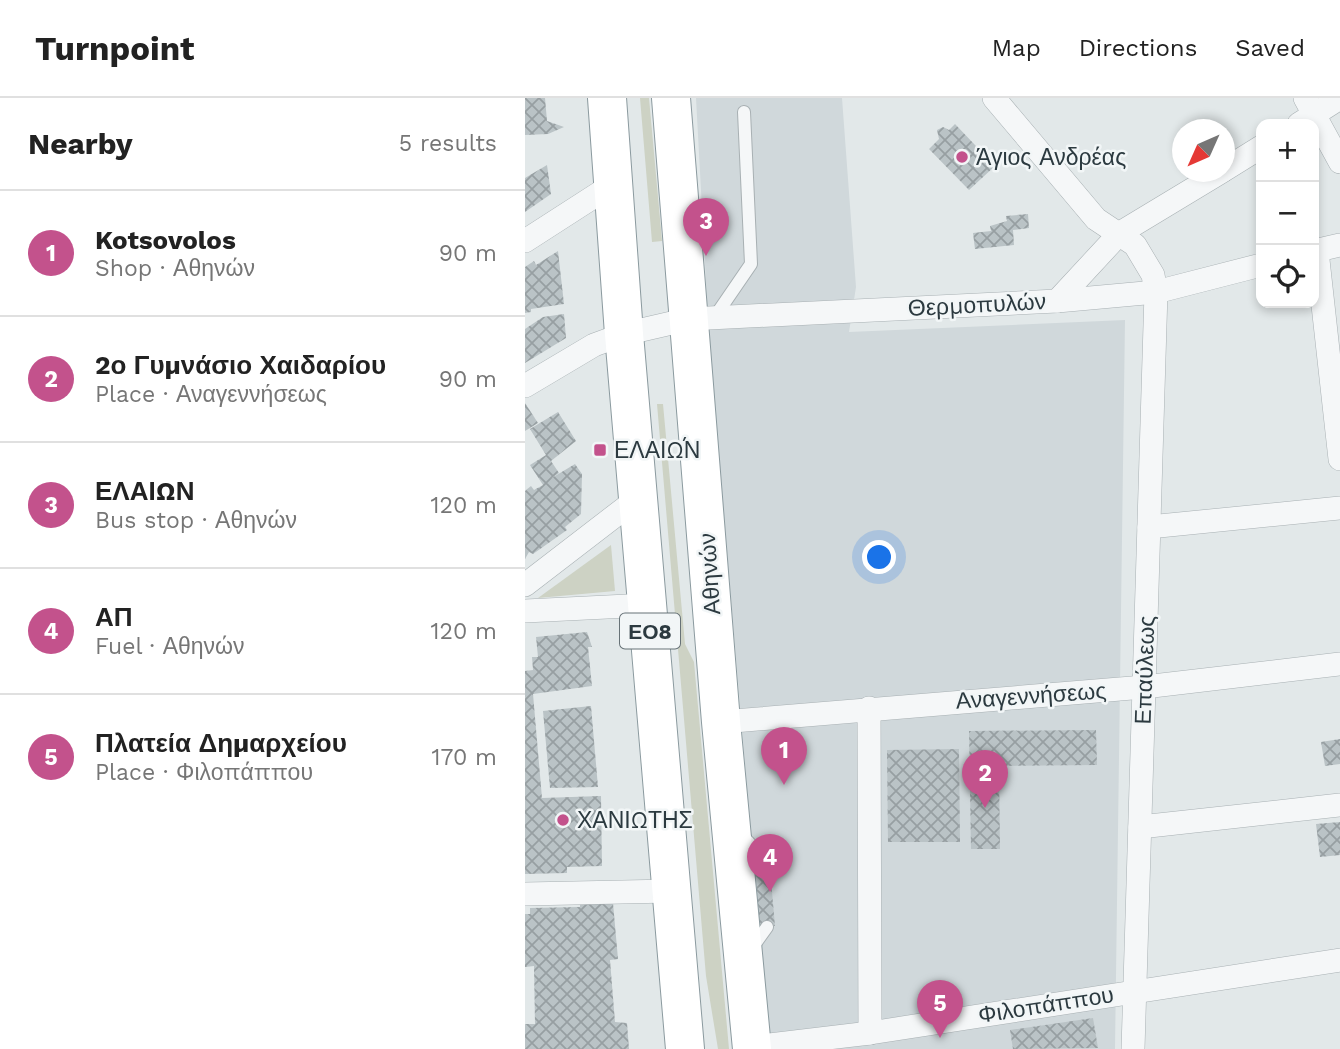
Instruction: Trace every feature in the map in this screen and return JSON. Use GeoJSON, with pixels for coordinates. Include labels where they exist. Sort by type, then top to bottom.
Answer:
{"type":"FeatureCollection","features":[{"type":"Feature","properties":{"kind":"highway","name":"ΕΟ8"},"geometry":{"type":"LineString","coordinates":[[607,98],[624,334],[685,1049]]}},
{"type":"Feature","properties":{"kind":"highway","name":"Αθηνών"},"geometry":{"type":"LineString","coordinates":[[671,98],[701,319],[721,722],[752,1048]]}},
{"type":"Feature","properties":{"kind":"street"},"geometry":{"type":"LineString","coordinates":[[1340,98],[1306,112],[1340,162]]}},
{"type":"Feature","properties":{"kind":"street"},"geometry":{"type":"LineString","coordinates":[[1003,101],[1095,219],[1135,245],[1145,260],[1156,292]]}},
{"type":"Feature","properties":{"kind":"street"},"geometry":{"type":"LineString","coordinates":[[1235,163],[1256,150]]}},
{"type":"Feature","properties":{"kind":"street"},"geometry":{"type":"LineString","coordinates":[[1057,301],[1120,233],[1205,182]]}},
{"type":"Feature","properties":{"kind":"street"},"geometry":{"type":"LineString","coordinates":[[525,241],[615,183]]}},
{"type":"Feature","properties":{"kind":"street"},"geometry":{"type":"LineString","coordinates":[[1319,250],[1340,244]]}},
{"type":"Feature","properties":{"kind":"street","name":"Θερμοπυλών"},"geometry":{"type":"LineString","coordinates":[[525,386],[594,345],[624,334],[701,319],[1057,301],[1156,292],[1256,266]]}},
{"type":"Feature","properties":{"kind":"street"},"geometry":{"type":"LineString","coordinates":[[1319,273],[1335,360],[1340,459]]}},
{"type":"Feature","properties":{"kind":"street","name":"Επαύλεως"},"geometry":{"type":"LineString","coordinates":[[1133,1049],[1156,292]]}},
{"type":"Feature","properties":{"kind":"street"},"geometry":{"type":"LineString","coordinates":[[525,585],[638,498]]}},
{"type":"Feature","properties":{"kind":"street"},"geometry":{"type":"LineString","coordinates":[[1149,527],[1340,508]]}},
{"type":"Feature","properties":{"kind":"street"},"geometry":{"type":"LineString","coordinates":[[525,611],[648,606]]}},
{"type":"Feature","properties":{"kind":"street","name":"Αναγεννήσεως"},"geometry":{"type":"LineString","coordinates":[[721,722],[1144,687],[1340,664]]}},
{"type":"Feature","properties":{"kind":"street"},"geometry":{"type":"LineString","coordinates":[[869,708],[870,1033]]}},
{"type":"Feature","properties":{"kind":"street"},"geometry":{"type":"LineString","coordinates":[[1140,827],[1340,805]]}},
{"type":"Feature","properties":{"kind":"street"},"geometry":{"type":"LineString","coordinates":[[525,894],[671,891]]}},
{"type":"Feature","properties":{"kind":"street","name":"Φιλοπάππου"},"geometry":{"type":"LineString","coordinates":[[752,1048],[870,1033],[1340,960]]}},
{"type":"Feature","properties":{"kind":"lane"},"geometry":{"type":"LineString","coordinates":[[701,319],[751,264],[744,111]]}},
{"type":"Feature","properties":{"kind":"lane"},"geometry":{"type":"LineString","coordinates":[[732,824],[762,857]]}},
{"type":"Feature","properties":{"kind":"lane"},"geometry":{"type":"LineString","coordinates":[[744,959],[767,927]]}},
{"type":"Feature","properties":{"kind":"shaded area"},"geometry":{"type":"Polygon","coordinates":[[[640,98],[649,98],[662,241],[652,242],[640,98]]]}},
{"type":"Feature","properties":{"kind":"shaded area"},"geometry":{"type":"Polygon","coordinates":[[[696,98],[842,98],[856,287],[849,332],[1125,320],[1115,1049],[769,1049],[709,338],[696,98]]]}},
{"type":"Feature","properties":{"kind":"shaded area"},"geometry":{"type":"Polygon","coordinates":[[[657,404],[663,404],[685,644],[694,662],[729,1049],[718,1049],[706,976],[657,404]]]}},
{"type":"Feature","properties":{"kind":"shaded area"},"geometry":{"type":"Polygon","coordinates":[[[611,545],[615,591],[538,598],[611,545]]]}},
{"type":"Feature","properties":{"kind":"building"},"geometry":{"type":"Polygon","coordinates":[[[525,98],[545,98],[547,121],[564,127],[548,134],[525,135],[525,98]]]}},
{"type":"Feature","properties":{"kind":"building","name":"Άγιος Ανδρέας"},"geometry":{"type":"Polygon","coordinates":[[[955,124],[995,166],[969,190],[929,149],[939,139],[937,130],[943,127],[949,130],[955,124]]]}},
{"type":"Feature","properties":{"kind":"building"},"geometry":{"type":"Polygon","coordinates":[[[547,165],[551,194],[525,212],[525,178],[547,165]]]}},
{"type":"Feature","properties":{"kind":"building"},"geometry":{"type":"Polygon","coordinates":[[[1028,214],[1029,228],[1013,230],[1014,245],[975,249],[973,233],[991,231],[990,226],[1007,221],[1006,216],[1028,214]]]}},
{"type":"Feature","properties":{"kind":"building"},"geometry":{"type":"Polygon","coordinates":[[[558,251],[564,304],[531,309],[531,312],[525,313],[525,267],[534,261],[536,265],[558,251]]]}},
{"type":"Feature","properties":{"kind":"building"},"geometry":{"type":"Polygon","coordinates":[[[564,314],[566,338],[525,363],[525,329],[543,317],[564,314]]]}},
{"type":"Feature","properties":{"kind":"building"},"geometry":{"type":"Polygon","coordinates":[[[525,403],[538,423],[525,431],[525,403]]]}},
{"type":"Feature","properties":{"kind":"building"},"geometry":{"type":"Polygon","coordinates":[[[558,412],[576,441],[551,461],[559,473],[550,479],[575,464],[582,474],[581,514],[565,527],[567,530],[533,554],[529,552],[525,559],[525,491],[531,486],[534,490],[543,485],[530,465],[546,455],[530,429],[558,412]]]}},
{"type":"Feature","properties":{"kind":"building"},"geometry":{"type":"Polygon","coordinates":[[[587,632],[592,647],[588,647],[592,686],[533,694],[542,798],[601,796],[602,866],[567,867],[567,873],[525,874],[525,671],[533,670],[532,657],[538,657],[536,637],[587,632]]]}},
{"type":"Feature","properties":{"kind":"building"},"geometry":{"type":"Polygon","coordinates":[[[591,706],[598,787],[550,788],[543,711],[591,706]]]}},
{"type":"Feature","properties":{"kind":"building"},"geometry":{"type":"Polygon","coordinates":[[[1096,730],[1097,765],[999,766],[1000,849],[971,849],[969,731],[1096,730]]]}},
{"type":"Feature","properties":{"kind":"building"},"geometry":{"type":"Polygon","coordinates":[[[1340,739],[1340,764],[1325,766],[1321,742],[1340,739]]]}},
{"type":"Feature","properties":{"kind":"building"},"geometry":{"type":"Polygon","coordinates":[[[959,749],[960,842],[888,842],[887,750],[959,749]]]}},
{"type":"Feature","properties":{"kind":"building"},"geometry":{"type":"Polygon","coordinates":[[[1340,822],[1340,855],[1320,857],[1316,824],[1340,822]]]}},
{"type":"Feature","properties":{"kind":"building"},"geometry":{"type":"Polygon","coordinates":[[[769,857],[775,926],[760,927],[754,858],[769,857]]]}},
{"type":"Feature","properties":{"kind":"building"},"geometry":{"type":"Polygon","coordinates":[[[613,903],[618,959],[610,960],[615,1022],[627,1023],[629,1049],[525,1049],[525,1024],[535,1024],[534,966],[525,967],[525,914],[530,914],[530,908],[613,903]]]}},
{"type":"Feature","properties":{"kind":"building"},"geometry":{"type":"Polygon","coordinates":[[[1093,1018],[1098,1048],[1013,1049],[1010,1030],[1093,1018]]]}},
{"type":"Feature","properties":{"kind":"place","name":"Άγιος Ανδρέας"},"geometry":{"type":"Point","coordinates":[962,157]}},
{"type":"Feature","properties":{"kind":"place","name":"ΕΛΑΙΩΝ"},"geometry":{"type":"Point","coordinates":[706,256]}},
{"type":"Feature","properties":{"kind":"place","name":"ΕΛΑΙΏΝ"},"geometry":{"type":"Point","coordinates":[600,450]}},
{"type":"Feature","properties":{"kind":"place","name":"Kotsovolos"},"geometry":{"type":"Point","coordinates":[784,785]}},
{"type":"Feature","properties":{"kind":"place","name":"2ο Γυμνάσιο Χαιδαρίου"},"geometry":{"type":"Point","coordinates":[985,808]}},
{"type":"Feature","properties":{"kind":"place","name":"ΧΑΝΙΩΤΗΣ"},"geometry":{"type":"Point","coordinates":[563,820]}},
{"type":"Feature","properties":{"kind":"place","name":"ΑΠ"},"geometry":{"type":"Point","coordinates":[770,892]}},
{"type":"Feature","properties":{"kind":"place","name":"Πλατεία Δημαρχείου"},"geometry":{"type":"Point","coordinates":[940,1038]}}]}
